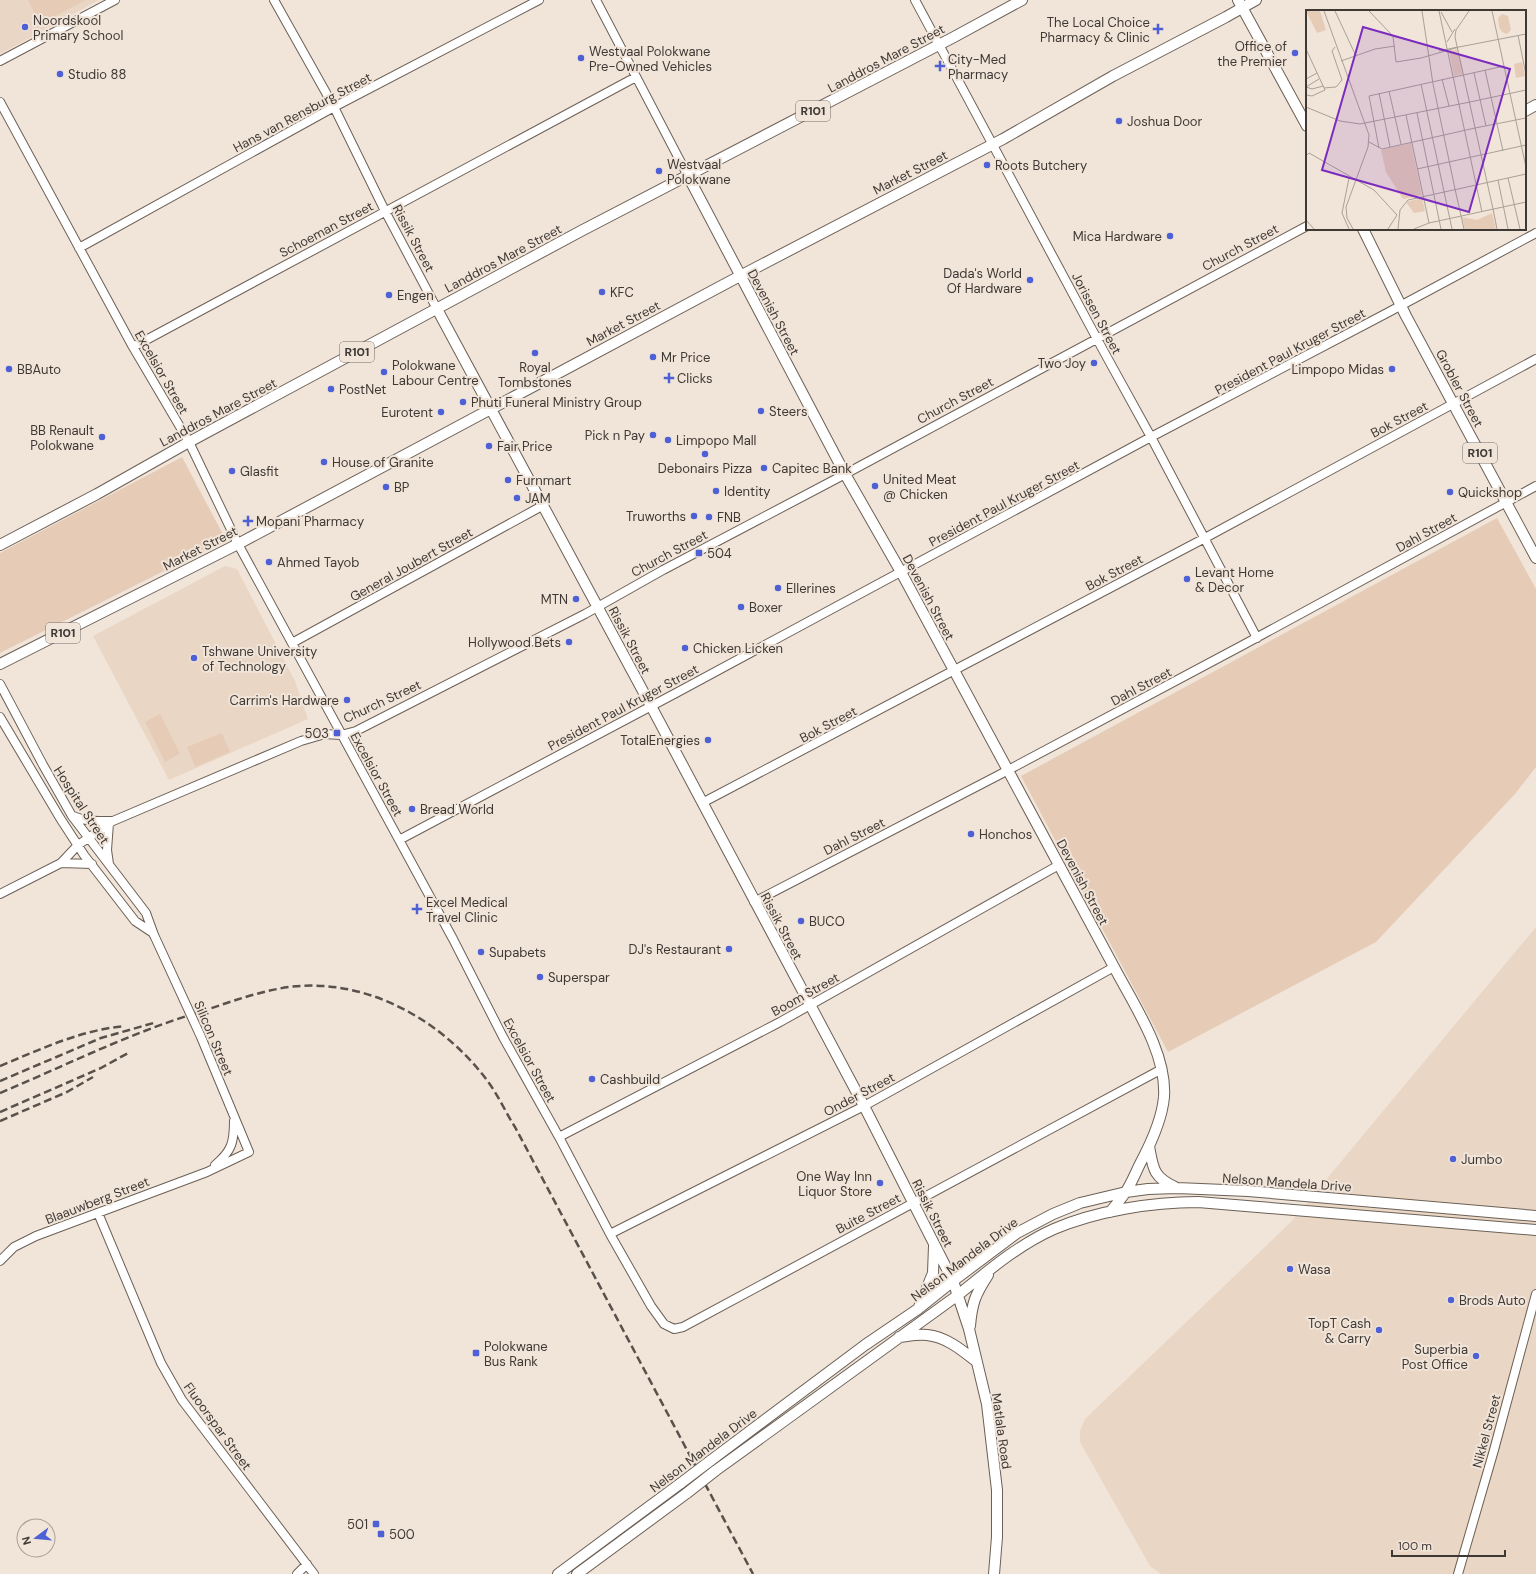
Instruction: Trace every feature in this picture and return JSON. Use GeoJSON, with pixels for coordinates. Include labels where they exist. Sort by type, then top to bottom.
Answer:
{"type":"FeatureCollection","features":[{"type":"Feature","properties":{"kind":"main road","name":"Landdros Mare Street"},"geometry":{"type":"LineString","coordinates":[[0,544],[97,494],[189,442],[581,231],[939,45],[1022,0]]}},
{"type":"Feature","properties":{"kind":"main road","name":"Market Street"},"geometry":{"type":"LineString","coordinates":[[0,664],[238,544],[491,408],[992,144],[1241,4],[1256,0]]}},
{"type":"Feature","properties":{"kind":"main road"},"geometry":{"type":"LineString","coordinates":[[1241,4],[1306,124]]}},
{"type":"Feature","properties":{"kind":"main road"},"geometry":{"type":"LineString","coordinates":[[1526,110],[1536,105]]}},
{"type":"Feature","properties":{"kind":"main road","name":"Devenish Street"},"geometry":{"type":"LineString","coordinates":[[688,176],[845,474],[901,572],[1147,1028],[1162,1069],[1164,1097],[1160,1115],[1149,1146],[1126,1192],[1110,1212]]}},
{"type":"Feature","properties":{"kind":"main road","name":"Grobler Street"},"geometry":{"type":"LineString","coordinates":[[1364,230],[1401,305],[1536,558]]}},
{"type":"Feature","properties":{"kind":"main road","name":"Rissik Street"},"geometry":{"type":"LineString","coordinates":[[436,309],[598,607],[864,1106],[934,1242],[953,1281],[958,1295]]}},
{"type":"Feature","properties":{"kind":"main road"},"geometry":{"type":"LineString","coordinates":[[1149,1146],[1156,1173],[1162,1180],[1177,1188]]}},
{"type":"Feature","properties":{"kind":"main road","name":"Nelson Mandela Drive"},"geometry":{"type":"LineString","coordinates":[[558,1574],[865,1345],[918,1309],[1018,1233],[1053,1214],[1080,1203],[1126,1192],[1148,1189],[1219,1189],[1536,1216]]}},
{"type":"Feature","properties":{"kind":"main road","name":"Nelson Mandela Drive"},"geometry":{"type":"LineString","coordinates":[[578,1574],[898,1337],[958,1295],[993,1266],[1028,1243],[1054,1229],[1110,1212],[1152,1204],[1178,1202],[1210,1203],[1536,1230]]}},
{"type":"Feature","properties":{"kind":"main road"},"geometry":{"type":"LineString","coordinates":[[918,1309],[933,1273],[934,1242]]}},
{"type":"Feature","properties":{"kind":"main road"},"geometry":{"type":"LineString","coordinates":[[969,1329],[975,1296],[993,1266]]}},
{"type":"Feature","properties":{"kind":"main road","name":"Matlala Road"},"geometry":{"type":"LineString","coordinates":[[958,1295],[969,1329],[987,1404],[997,1490],[997,1537],[994,1574]]}},
{"type":"Feature","properties":{"kind":"main road"},"geometry":{"type":"LineString","coordinates":[[898,1337],[929,1335],[959,1348],[978,1363]]}},
{"type":"Feature","properties":{"kind":"street"},"geometry":{"type":"LineString","coordinates":[[0,61],[115,0]]}},
{"type":"Feature","properties":{"kind":"street","name":"Rissik Street"},"geometry":{"type":"LineString","coordinates":[[274,0],[334,107],[384,211],[436,309]]}},
{"type":"Feature","properties":{"kind":"street","name":"Hans van Rensburg Street"},"geometry":{"type":"LineString","coordinates":[[79,248],[334,107],[540,0]]}},
{"type":"Feature","properties":{"kind":"street","name":"Devenish Street"},"geometry":{"type":"LineString","coordinates":[[596,0],[688,176]]}},
{"type":"Feature","properties":{"kind":"street","name":"Jorissen Street"},"geometry":{"type":"LineString","coordinates":[[915,0],[1151,437],[1257,638]]}},
{"type":"Feature","properties":{"kind":"street","name":"Schoeman Street"},"geometry":{"type":"LineString","coordinates":[[133,347],[636,77]]}},
{"type":"Feature","properties":{"kind":"street","name":"Excelsior Street"},"geometry":{"type":"LineString","coordinates":[[0,102],[133,347],[189,442],[238,544],[453,939],[503,1037],[559,1137],[610,1234],[651,1306],[659,1318],[670,1328]]}},
{"type":"Feature","properties":{"kind":"street","name":"Church Street"},"geometry":{"type":"LineString","coordinates":[[0,894],[61,863],[78,845],[111,822],[301,741],[325,734],[341,735],[368,725],[598,607],[663,570],[1306,227]]}},
{"type":"Feature","properties":{"kind":"street","name":"President Paul Kruger Street"},"geometry":{"type":"LineString","coordinates":[[399,840],[1151,437],[1536,233]]}},
{"type":"Feature","properties":{"kind":"street","name":"Bok Street"},"geometry":{"type":"LineString","coordinates":[[702,803],[1205,538],[1536,359]]}},
{"type":"Feature","properties":{"kind":"street","name":"Dahl Street"},"geometry":{"type":"LineString","coordinates":[[754,902],[1257,638],[1536,486]]}},
{"type":"Feature","properties":{"kind":"street","name":"General Joubert Street"},"geometry":{"type":"LineString","coordinates":[[292,643],[542,506]]}},
{"type":"Feature","properties":{"kind":"street","name":"Hospital Street"},"geometry":{"type":"LineString","coordinates":[[0,684],[72,816],[146,913],[154,934]]}},
{"type":"Feature","properties":{"kind":"street","name":"Hospital Street"},"geometry":{"type":"LineString","coordinates":[[0,717],[78,845],[135,921],[154,934]]}},
{"type":"Feature","properties":{"kind":"street","name":"Church Street"},"geometry":{"type":"LineString","coordinates":[[72,816],[87,820],[111,822]]}},
{"type":"Feature","properties":{"kind":"street"},"geometry":{"type":"LineString","coordinates":[[110,866],[107,850],[111,822]]}},
{"type":"Feature","properties":{"kind":"street","name":"Church Street"},"geometry":{"type":"LineString","coordinates":[[61,863],[92,864]]}},
{"type":"Feature","properties":{"kind":"street","name":"Boom Street"},"geometry":{"type":"LineString","coordinates":[[559,1137],[810,1005],[1058,865]]}},
{"type":"Feature","properties":{"kind":"street","name":"Silicon Street"},"geometry":{"type":"LineString","coordinates":[[154,934],[201,1037],[249,1152]]}},
{"type":"Feature","properties":{"kind":"street","name":"Onder Street"},"geometry":{"type":"LineString","coordinates":[[610,1234],[864,1106],[1114,967]]}},
{"type":"Feature","properties":{"kind":"street","name":"Buite Street"},"geometry":{"type":"LineString","coordinates":[[670,1328],[674,1329],[683,1327],[1162,1069]]}},
{"type":"Feature","properties":{"kind":"street","name":"Blaauwberg Street"},"geometry":{"type":"LineString","coordinates":[[207,1172],[228,1152],[234,1133],[234,1118]]}},
{"type":"Feature","properties":{"kind":"street","name":"Blaauwberg Street"},"geometry":{"type":"LineString","coordinates":[[0,1261],[14,1247],[25,1241],[207,1172],[249,1152]]}},
{"type":"Feature","properties":{"kind":"street","name":"Fluoorspar Street"},"geometry":{"type":"LineString","coordinates":[[98,1213],[161,1363],[182,1400],[314,1574]]}},
{"type":"Feature","properties":{"kind":"street","name":"Nikkel Street"},"geometry":{"type":"LineString","coordinates":[[1458,1574],[1494,1450],[1536,1294]]}},
{"type":"Feature","properties":{"kind":"street"},"geometry":{"type":"LineString","coordinates":[[297,1574],[307,1564]]}},
{"type":"Feature","properties":{"kind":"shaded area","name":"Noordskool Primary School"},"geometry":{"type":"Polygon","coordinates":[[[0,0],[99,0],[0,54],[0,0]]]}},
{"type":"Feature","properties":{"kind":"shaded area"},"geometry":{"type":"Polygon","coordinates":[[[28,0],[86,0],[40,24],[28,0]]]}},
{"type":"Feature","properties":{"kind":"shaded area"},"geometry":{"type":"Polygon","coordinates":[[[182,457],[226,540],[0,653],[0,553],[182,457]]]}},
{"type":"Feature","properties":{"kind":"shaded area"},"geometry":{"type":"Polygon","coordinates":[[[1497,518],[1536,589],[1536,767],[1515,794],[1376,942],[1168,1052],[1021,776],[1497,518]]]}},
{"type":"Feature","properties":{"kind":"shaded area","name":"Tshwane University of Technology"},"geometry":{"type":"Polygon","coordinates":[[[225,566],[237,569],[295,681],[308,719],[169,780],[93,636],[225,566]]]}},
{"type":"Feature","properties":{"kind":"shaded area"},"geometry":{"type":"Polygon","coordinates":[[[160,714],[180,754],[165,762],[145,722],[160,714]]]}},
{"type":"Feature","properties":{"kind":"shaded area"},"geometry":{"type":"Polygon","coordinates":[[[222,733],[230,752],[195,767],[187,747],[222,733]]]}},
{"type":"Feature","properties":{"kind":"shaded area"},"geometry":{"type":"Polygon","coordinates":[[[1536,927],[1536,1574],[1161,1574],[1150,1566],[1080,1442],[1080,1431],[1085,1419],[1291,1222],[1536,927]]]}},
{"type":"Feature","properties":{"kind":"railway"},"geometry":{"type":"LineString","coordinates":[[0,1093],[142,1032],[251,995],[276,989],[318,986],[347,989],[375,997],[401,1008],[427,1023],[450,1040],[471,1061],[496,1094],[753,1574]]}},
{"type":"Feature","properties":{"kind":"railway"},"geometry":{"type":"LineString","coordinates":[[0,1081],[101,1038],[157,1022]]}},
{"type":"Feature","properties":{"kind":"railway"},"geometry":{"type":"LineString","coordinates":[[0,1066],[61,1041],[109,1028],[125,1026]]}},
{"type":"Feature","properties":{"kind":"railway"},"geometry":{"type":"LineString","coordinates":[[0,1112],[101,1068],[130,1052]]}},
{"type":"Feature","properties":{"kind":"railway"},"geometry":{"type":"LineString","coordinates":[[0,1121],[67,1092],[93,1077]]}},
{"type":"Feature","properties":{"kind":"place","name":"Noordskool Primary School"},"geometry":{"type":"Point","coordinates":[25,27]}},
{"type":"Feature","properties":{"kind":"place","name":"The Local Choice Pharmacy & Clinic"},"geometry":{"type":"Point","coordinates":[1158,29]}},
{"type":"Feature","properties":{"kind":"place","name":"Office of the Premier"},"geometry":{"type":"Point","coordinates":[1295,53]}},
{"type":"Feature","properties":{"kind":"place","name":"Westvaal Polokwane Pre-Owned Vehicles"},"geometry":{"type":"Point","coordinates":[581,58]}},
{"type":"Feature","properties":{"kind":"place","name":"City-Med Pharmacy"},"geometry":{"type":"Point","coordinates":[940,66]}},
{"type":"Feature","properties":{"kind":"place","name":"Studio 88"},"geometry":{"type":"Point","coordinates":[60,74]}},
{"type":"Feature","properties":{"kind":"place","name":"Joshua Door"},"geometry":{"type":"Point","coordinates":[1119,121]}},
{"type":"Feature","properties":{"kind":"place","name":"Roots Butchery"},"geometry":{"type":"Point","coordinates":[987,165]}},
{"type":"Feature","properties":{"kind":"place","name":"Westvaal Polokwane"},"geometry":{"type":"Point","coordinates":[659,171]}},
{"type":"Feature","properties":{"kind":"place","name":"Mica Hardware"},"geometry":{"type":"Point","coordinates":[1170,236]}},
{"type":"Feature","properties":{"kind":"place","name":"Dada's World Of Hardware"},"geometry":{"type":"Point","coordinates":[1030,280]}},
{"type":"Feature","properties":{"kind":"place","name":"KFC"},"geometry":{"type":"Point","coordinates":[602,292]}},
{"type":"Feature","properties":{"kind":"place","name":"Engen"},"geometry":{"type":"Point","coordinates":[389,295]}},
{"type":"Feature","properties":{"kind":"place","name":"Royal Tombstones"},"geometry":{"type":"Point","coordinates":[535,353]}},
{"type":"Feature","properties":{"kind":"place","name":"Mr Price"},"geometry":{"type":"Point","coordinates":[653,357]}},
{"type":"Feature","properties":{"kind":"place","name":"Two Joy"},"geometry":{"type":"Point","coordinates":[1094,363]}},
{"type":"Feature","properties":{"kind":"place","name":"BBAuto"},"geometry":{"type":"Point","coordinates":[9,369]}},
{"type":"Feature","properties":{"kind":"place","name":"Limpopo Midas"},"geometry":{"type":"Point","coordinates":[1392,369]}},
{"type":"Feature","properties":{"kind":"place","name":"Polokwane Labour Centre"},"geometry":{"type":"Point","coordinates":[384,372]}},
{"type":"Feature","properties":{"kind":"place","name":"Clicks"},"geometry":{"type":"Point","coordinates":[669,378]}},
{"type":"Feature","properties":{"kind":"place","name":"PostNet"},"geometry":{"type":"Point","coordinates":[331,389]}},
{"type":"Feature","properties":{"kind":"place","name":"Phuti Funeral Ministry Group"},"geometry":{"type":"Point","coordinates":[463,402]}},
{"type":"Feature","properties":{"kind":"place","name":"Steers"},"geometry":{"type":"Point","coordinates":[761,411]}},
{"type":"Feature","properties":{"kind":"place","name":"Eurotent"},"geometry":{"type":"Point","coordinates":[441,412]}},
{"type":"Feature","properties":{"kind":"place","name":"Pick n Pay"},"geometry":{"type":"Point","coordinates":[653,435]}},
{"type":"Feature","properties":{"kind":"place","name":"BB Renault Polokwane"},"geometry":{"type":"Point","coordinates":[102,437]}},
{"type":"Feature","properties":{"kind":"place","name":"Limpopo Mall"},"geometry":{"type":"Point","coordinates":[668,440]}},
{"type":"Feature","properties":{"kind":"place","name":"Fair Price"},"geometry":{"type":"Point","coordinates":[489,446]}},
{"type":"Feature","properties":{"kind":"place","name":"Debonairs Pizza"},"geometry":{"type":"Point","coordinates":[705,454]}},
{"type":"Feature","properties":{"kind":"place","name":"House of Granite"},"geometry":{"type":"Point","coordinates":[324,462]}},
{"type":"Feature","properties":{"kind":"place","name":"Capitec Bank"},"geometry":{"type":"Point","coordinates":[764,468]}},
{"type":"Feature","properties":{"kind":"place","name":"Glasfit"},"geometry":{"type":"Point","coordinates":[232,471]}},
{"type":"Feature","properties":{"kind":"place","name":"Furnmart"},"geometry":{"type":"Point","coordinates":[508,480]}},
{"type":"Feature","properties":{"kind":"place","name":"United Meat @ Chicken"},"geometry":{"type":"Point","coordinates":[875,486]}},
{"type":"Feature","properties":{"kind":"place","name":"BP"},"geometry":{"type":"Point","coordinates":[386,487]}},
{"type":"Feature","properties":{"kind":"place","name":"Identity"},"geometry":{"type":"Point","coordinates":[716,491]}},
{"type":"Feature","properties":{"kind":"place","name":"Quickshop"},"geometry":{"type":"Point","coordinates":[1450,492]}},
{"type":"Feature","properties":{"kind":"place","name":"JAM"},"geometry":{"type":"Point","coordinates":[517,498]}},
{"type":"Feature","properties":{"kind":"place","name":"Truworths"},"geometry":{"type":"Point","coordinates":[694,516]}},
{"type":"Feature","properties":{"kind":"place","name":"FNB"},"geometry":{"type":"Point","coordinates":[709,517]}},
{"type":"Feature","properties":{"kind":"place","name":"Mopani Pharmacy"},"geometry":{"type":"Point","coordinates":[248,521]}},
{"type":"Feature","properties":{"kind":"place","name":"504"},"geometry":{"type":"Point","coordinates":[699,553]}},
{"type":"Feature","properties":{"kind":"place","name":"Ahmed Tayob"},"geometry":{"type":"Point","coordinates":[269,562]}},
{"type":"Feature","properties":{"kind":"place","name":"Levant Home & Decor"},"geometry":{"type":"Point","coordinates":[1187,579]}},
{"type":"Feature","properties":{"kind":"place","name":"Ellerines"},"geometry":{"type":"Point","coordinates":[778,588]}},
{"type":"Feature","properties":{"kind":"place","name":"MTN"},"geometry":{"type":"Point","coordinates":[576,599]}},
{"type":"Feature","properties":{"kind":"place","name":"Boxer"},"geometry":{"type":"Point","coordinates":[741,607]}},
{"type":"Feature","properties":{"kind":"place","name":"Hollywood Bets"},"geometry":{"type":"Point","coordinates":[569,642]}},
{"type":"Feature","properties":{"kind":"place","name":"Chicken Licken"},"geometry":{"type":"Point","coordinates":[685,648]}},
{"type":"Feature","properties":{"kind":"place","name":"Tshwane University of Technology"},"geometry":{"type":"Point","coordinates":[194,658]}},
{"type":"Feature","properties":{"kind":"place","name":"Carrim's Hardware"},"geometry":{"type":"Point","coordinates":[347,700]}},
{"type":"Feature","properties":{"kind":"place","name":"503"},"geometry":{"type":"Point","coordinates":[337,733]}},
{"type":"Feature","properties":{"kind":"place","name":"TotalEnergies"},"geometry":{"type":"Point","coordinates":[708,740]}},
{"type":"Feature","properties":{"kind":"place","name":"Bread World"},"geometry":{"type":"Point","coordinates":[412,809]}},
{"type":"Feature","properties":{"kind":"place","name":"Honchos"},"geometry":{"type":"Point","coordinates":[971,834]}},
{"type":"Feature","properties":{"kind":"place","name":"Excel Medical Travel Clinic"},"geometry":{"type":"Point","coordinates":[417,909]}},
{"type":"Feature","properties":{"kind":"place","name":"BUCO"},"geometry":{"type":"Point","coordinates":[801,921]}},
{"type":"Feature","properties":{"kind":"place","name":"DJ's Restaurant"},"geometry":{"type":"Point","coordinates":[729,949]}},
{"type":"Feature","properties":{"kind":"place","name":"Supabets"},"geometry":{"type":"Point","coordinates":[481,952]}},
{"type":"Feature","properties":{"kind":"place","name":"Superspar"},"geometry":{"type":"Point","coordinates":[540,977]}},
{"type":"Feature","properties":{"kind":"place","name":"Cashbuild"},"geometry":{"type":"Point","coordinates":[592,1079]}},
{"type":"Feature","properties":{"kind":"place","name":"Jumbo"},"geometry":{"type":"Point","coordinates":[1453,1159]}},
{"type":"Feature","properties":{"kind":"place","name":"One Way Inn Liquor Store"},"geometry":{"type":"Point","coordinates":[880,1183]}},
{"type":"Feature","properties":{"kind":"place","name":"Wasa"},"geometry":{"type":"Point","coordinates":[1290,1269]}},
{"type":"Feature","properties":{"kind":"place","name":"Brods Auto"},"geometry":{"type":"Point","coordinates":[1451,1300]}},
{"type":"Feature","properties":{"kind":"place","name":"TopT Cash & Carry"},"geometry":{"type":"Point","coordinates":[1379,1330]}},
{"type":"Feature","properties":{"kind":"place","name":"Polokwane Bus Rank"},"geometry":{"type":"Point","coordinates":[476,1353]}},
{"type":"Feature","properties":{"kind":"place","name":"Superbia Post Office"},"geometry":{"type":"Point","coordinates":[1476,1356]}},
{"type":"Feature","properties":{"kind":"place","name":"501"},"geometry":{"type":"Point","coordinates":[376,1524]}},
{"type":"Feature","properties":{"kind":"place","name":"500"},"geometry":{"type":"Point","coordinates":[381,1534]}}]}
